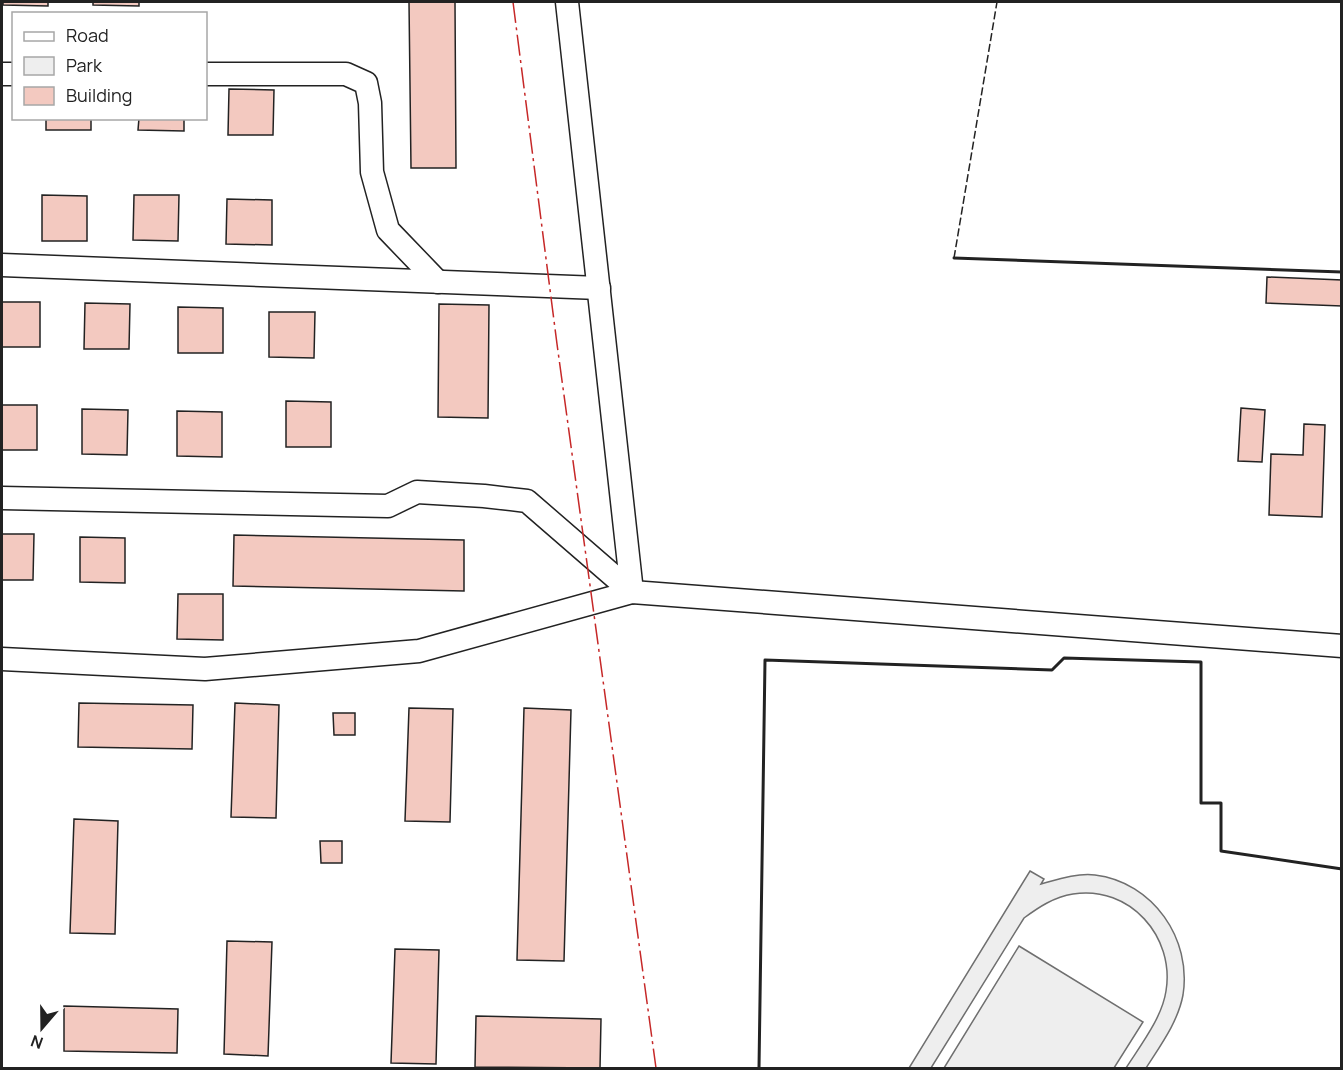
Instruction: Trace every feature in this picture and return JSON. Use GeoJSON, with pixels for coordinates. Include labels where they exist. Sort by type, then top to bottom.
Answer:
{"type":"FeatureCollection","features":[{"type":"Feature","properties":{"kind":"street"},"geometry":{"type":"LineString","coordinates":[[567,2],[632,592]]}},
{"type":"Feature","properties":{"kind":"street"},"geometry":{"type":"LineString","coordinates":[[207,74],[346,74],[366,82],[370,103],[372,172],[388,230],[438,282]]}},
{"type":"Feature","properties":{"kind":"street"},"geometry":{"type":"LineString","coordinates":[[2,265],[599,288]]}},
{"type":"Feature","properties":{"kind":"street"},"geometry":{"type":"LineString","coordinates":[[2,498],[388,506],[417,492],[527,501],[632,592]]}},
{"type":"Feature","properties":{"kind":"street"},"geometry":{"type":"LineString","coordinates":[[2,659],[204,669],[419,651],[632,592],[1341,646]]}},
{"type":"Feature","properties":{"kind":"green space"},"geometry":{"type":"Polygon","coordinates":[[[1030,871],[1044,879],[1041,884],[1082,875],[1095,875],[1116,880],[1151,901],[1164,917],[1174,934],[1181,954],[1184,974],[1181,1005],[1163,1042],[1146,1068],[1126,1068],[1144,1041],[1164,1001],[1167,971],[1156,934],[1130,906],[1094,893],[1073,894],[1059,897],[1024,918],[931,1068],[909,1068],[1030,871]]]}},
{"type":"Feature","properties":{"kind":"green space"},"geometry":{"type":"Polygon","coordinates":[[[1019,946],[1143,1022],[1114,1068],[944,1068],[1019,946]]]}},
{"type":"Feature","properties":{"kind":"building"},"geometry":{"type":"Polygon","coordinates":[[[3,2],[48,2],[48,6],[3,5],[3,2]]]}},
{"type":"Feature","properties":{"kind":"building"},"geometry":{"type":"Polygon","coordinates":[[[93,2],[139,2],[139,6],[93,5],[93,2]]]}},
{"type":"Feature","properties":{"kind":"building"},"geometry":{"type":"Polygon","coordinates":[[[409,2],[455,2],[456,168],[411,168],[409,2]]]}},
{"type":"Feature","properties":{"kind":"building"},"geometry":{"type":"Polygon","coordinates":[[[229,89],[274,90],[273,135],[228,135],[229,89]]]}},
{"type":"Feature","properties":{"kind":"building"},"geometry":{"type":"Polygon","coordinates":[[[46,120],[91,120],[91,130],[46,130],[46,120]]]}},
{"type":"Feature","properties":{"kind":"building"},"geometry":{"type":"Polygon","coordinates":[[[139,120],[184,120],[184,131],[138,130],[139,120]]]}},
{"type":"Feature","properties":{"kind":"building"},"geometry":{"type":"Polygon","coordinates":[[[42,195],[87,196],[87,241],[42,241],[42,195]]]}},
{"type":"Feature","properties":{"kind":"building"},"geometry":{"type":"Polygon","coordinates":[[[134,195],[179,195],[178,241],[133,240],[134,195]]]}},
{"type":"Feature","properties":{"kind":"building"},"geometry":{"type":"Polygon","coordinates":[[[227,199],[272,200],[272,245],[226,244],[227,199]]]}},
{"type":"Feature","properties":{"kind":"building"},"geometry":{"type":"Polygon","coordinates":[[[1267,277],[1342,280],[1342,306],[1266,303],[1267,277]]]}},
{"type":"Feature","properties":{"kind":"building"},"geometry":{"type":"Polygon","coordinates":[[[2,302],[40,302],[40,347],[2,347],[2,302]]]}},
{"type":"Feature","properties":{"kind":"building"},"geometry":{"type":"Polygon","coordinates":[[[85,303],[130,304],[129,349],[84,349],[85,303]]]}},
{"type":"Feature","properties":{"kind":"building"},"geometry":{"type":"Polygon","coordinates":[[[439,304],[489,305],[488,418],[438,417],[439,304]]]}},
{"type":"Feature","properties":{"kind":"building"},"geometry":{"type":"Polygon","coordinates":[[[178,307],[223,308],[223,353],[178,353],[178,307]]]}},
{"type":"Feature","properties":{"kind":"building"},"geometry":{"type":"Polygon","coordinates":[[[269,312],[315,312],[314,358],[269,357],[269,312]]]}},
{"type":"Feature","properties":{"kind":"building"},"geometry":{"type":"Polygon","coordinates":[[[286,401],[331,402],[331,447],[286,447],[286,401]]]}},
{"type":"Feature","properties":{"kind":"building"},"geometry":{"type":"Polygon","coordinates":[[[2,405],[37,405],[37,450],[2,450],[2,405]]]}},
{"type":"Feature","properties":{"kind":"building"},"geometry":{"type":"Polygon","coordinates":[[[1241,408],[1265,410],[1262,462],[1238,461],[1241,408]]]}},
{"type":"Feature","properties":{"kind":"building"},"geometry":{"type":"Polygon","coordinates":[[[82,409],[128,410],[127,455],[82,454],[82,409]]]}},
{"type":"Feature","properties":{"kind":"building"},"geometry":{"type":"Polygon","coordinates":[[[177,411],[222,412],[222,457],[177,456],[177,411]]]}},
{"type":"Feature","properties":{"kind":"building"},"geometry":{"type":"Polygon","coordinates":[[[1304,424],[1325,425],[1322,517],[1269,515],[1271,454],[1303,455],[1304,424]]]}},
{"type":"Feature","properties":{"kind":"building"},"geometry":{"type":"Polygon","coordinates":[[[2,534],[34,534],[33,580],[2,580],[2,534]]]}},
{"type":"Feature","properties":{"kind":"building"},"geometry":{"type":"Polygon","coordinates":[[[234,535],[464,540],[464,591],[233,586],[234,535]]]}},
{"type":"Feature","properties":{"kind":"building"},"geometry":{"type":"Polygon","coordinates":[[[80,537],[125,538],[125,583],[80,582],[80,537]]]}},
{"type":"Feature","properties":{"kind":"building"},"geometry":{"type":"Polygon","coordinates":[[[178,594],[223,594],[223,640],[177,639],[178,594]]]}},
{"type":"Feature","properties":{"kind":"building"},"geometry":{"type":"Polygon","coordinates":[[[79,703],[193,705],[192,749],[78,747],[79,703]]]}},
{"type":"Feature","properties":{"kind":"building"},"geometry":{"type":"Polygon","coordinates":[[[235,703],[279,705],[276,818],[231,817],[235,703]]]}},
{"type":"Feature","properties":{"kind":"building"},"geometry":{"type":"Polygon","coordinates":[[[409,708],[453,709],[450,822],[405,821],[409,708]]]}},
{"type":"Feature","properties":{"kind":"building"},"geometry":{"type":"Polygon","coordinates":[[[524,708],[571,710],[564,961],[517,960],[524,708]]]}},
{"type":"Feature","properties":{"kind":"building"},"geometry":{"type":"Polygon","coordinates":[[[333,713],[355,713],[355,735],[334,735],[333,713]]]}},
{"type":"Feature","properties":{"kind":"building"},"geometry":{"type":"Polygon","coordinates":[[[74,819],[118,821],[115,934],[70,933],[74,819]]]}},
{"type":"Feature","properties":{"kind":"building"},"geometry":{"type":"Polygon","coordinates":[[[320,841],[342,841],[342,863],[321,863],[320,841]]]}},
{"type":"Feature","properties":{"kind":"building"},"geometry":{"type":"Polygon","coordinates":[[[227,941],[272,942],[268,1056],[224,1054],[227,941]]]}},
{"type":"Feature","properties":{"kind":"building"},"geometry":{"type":"Polygon","coordinates":[[[395,949],[439,950],[436,1064],[391,1063],[395,949]]]}},
{"type":"Feature","properties":{"kind":"building"},"geometry":{"type":"Polygon","coordinates":[[[64,1006],[178,1009],[177,1053],[64,1051],[64,1006]]]}},
{"type":"Feature","properties":{"kind":"building"},"geometry":{"type":"Polygon","coordinates":[[[476,1016],[601,1019],[600,1068],[475,1067],[476,1016]]]}},
{"type":"Feature","properties":{"kind":"fence"},"geometry":{"type":"LineString","coordinates":[[954,258],[997,2]]}},
{"type":"Feature","properties":{"kind":"wall"},"geometry":{"type":"LineString","coordinates":[[954,258],[1342,272]]}},
{"type":"Feature","properties":{"kind":"wall"},"geometry":{"type":"LineString","coordinates":[[759,1068],[765,660],[1052,670],[1064,658],[1201,662],[1201,803],[1221,803],[1221,851],[1342,869]]}},
{"type":"Feature","properties":{"kind":"power"},"geometry":{"type":"LineString","coordinates":[[513,2],[557,344],[656,1068]]}}]}
